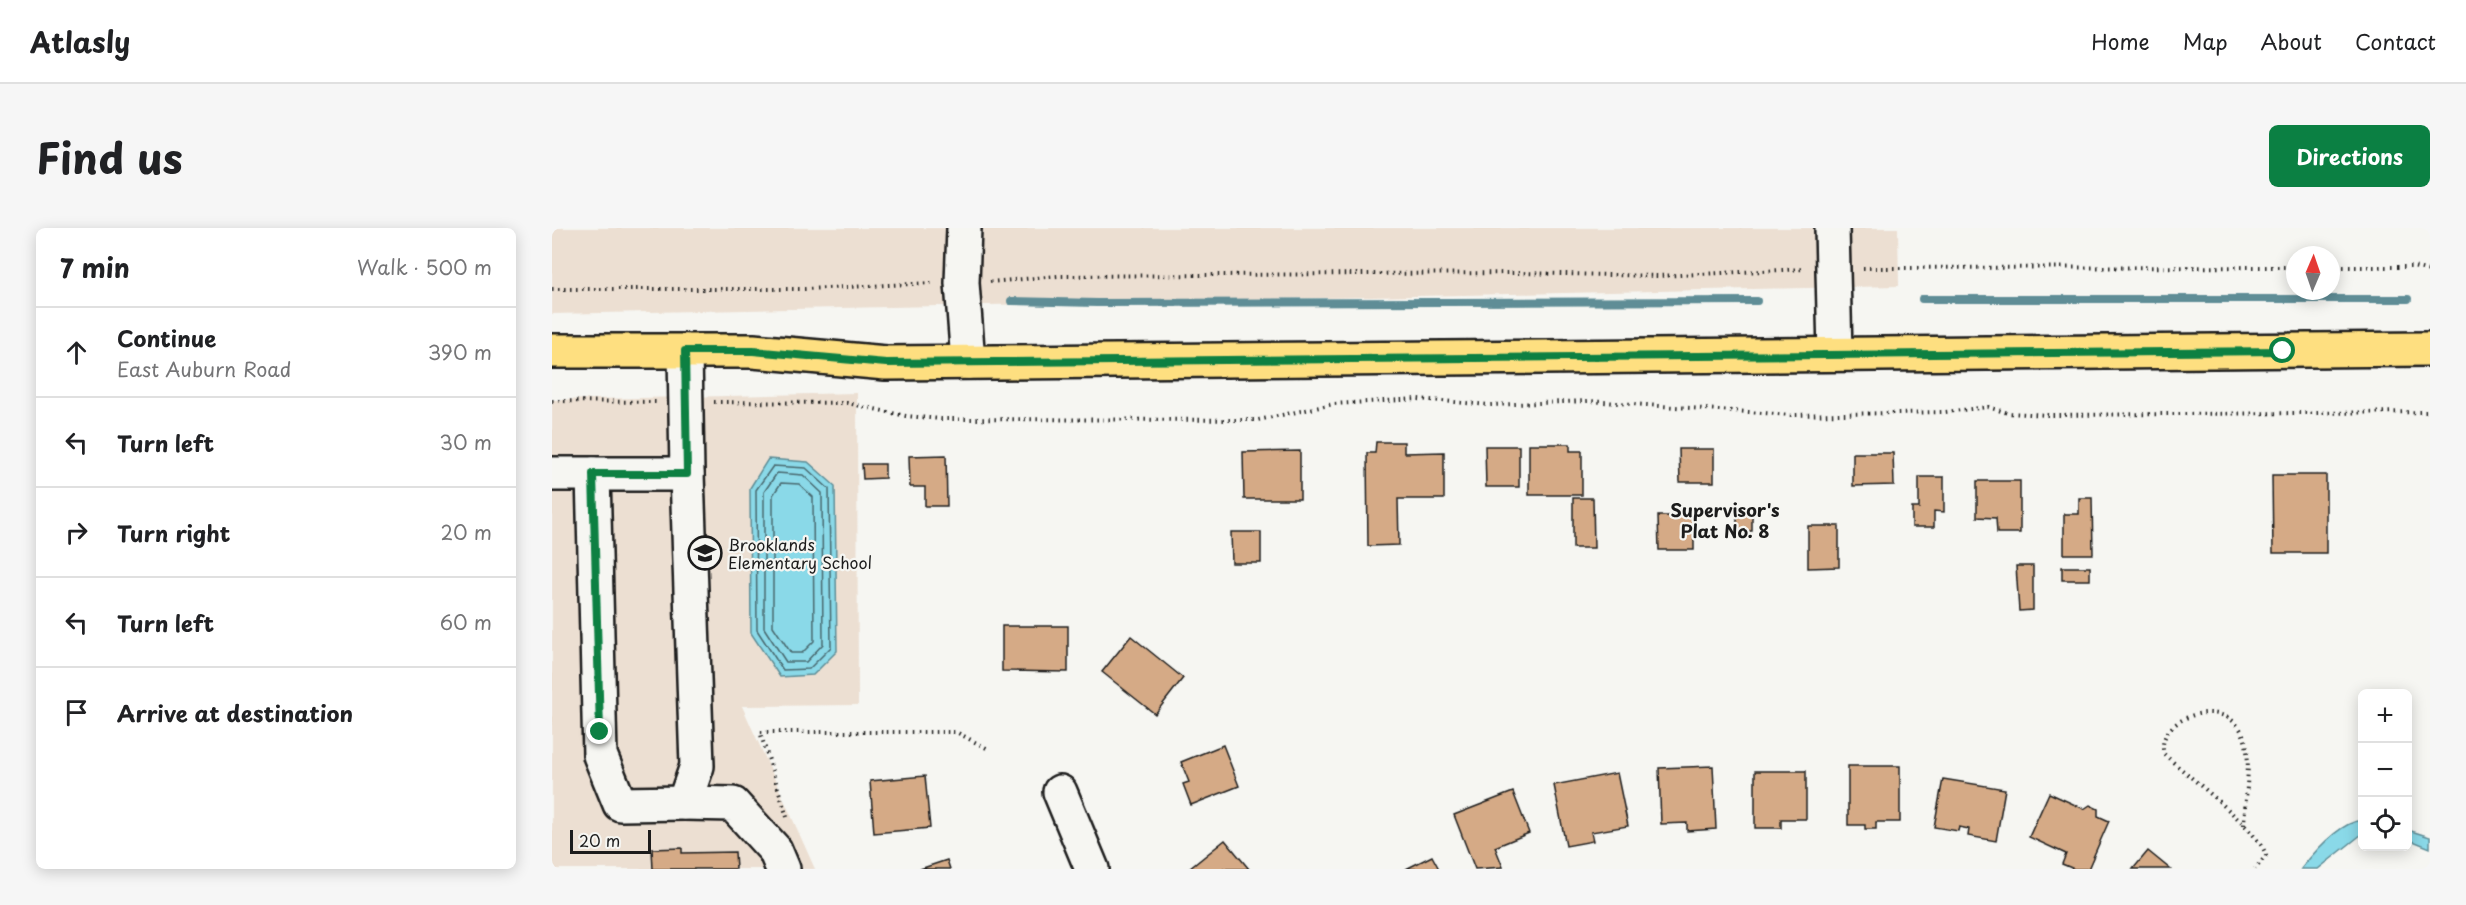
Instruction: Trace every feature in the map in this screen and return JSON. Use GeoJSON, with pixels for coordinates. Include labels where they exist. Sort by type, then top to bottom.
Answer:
{"type":"FeatureCollection","features":[{"type":"Feature","properties":{"kind":"main road"},"geometry":{"type":"LineString","coordinates":[[552,351],[753,351],[886,363],[2430,349]]}},
{"type":"Feature","properties":{"kind":"street"},"geometry":{"type":"LineString","coordinates":[[964,228],[962,283],[969,362]]}},
{"type":"Feature","properties":{"kind":"street"},"geometry":{"type":"LineString","coordinates":[[1832,228],[1835,354]]}},
{"type":"Feature","properties":{"kind":"street"},"geometry":{"type":"LineString","coordinates":[[684,803],[698,766],[687,474],[685,351]]}},
{"type":"Feature","properties":{"kind":"street"},"geometry":{"type":"LineString","coordinates":[[552,474],[687,474]]}},
{"type":"Feature","properties":{"kind":"street"},"geometry":{"type":"LineString","coordinates":[[593,474],[600,755],[620,804],[733,804],[775,850],[783,869]]}},
{"type":"Feature","properties":{"kind":"street"},"geometry":{"type":"LineString","coordinates":[[1060,792],[1092,869]]}},
{"type":"Feature","properties":{"kind":"path"},"geometry":{"type":"LineString","coordinates":[[1861,268],[2286,267]]}},
{"type":"Feature","properties":{"kind":"path"},"geometry":{"type":"LineString","coordinates":[[2340,267],[2413,267],[2430,271]]}},
{"type":"Feature","properties":{"kind":"path"},"geometry":{"type":"LineString","coordinates":[[984,282],[1058,276],[1519,273],[1658,276],[1806,269]]}},
{"type":"Feature","properties":{"kind":"path"},"geometry":{"type":"LineString","coordinates":[[552,289],[805,289],[903,283],[934,284]]}},
{"type":"Feature","properties":{"kind":"path"},"geometry":{"type":"LineString","coordinates":[[709,402],[848,403],[906,416],[941,419],[1258,420],[1334,404],[1418,399],[1489,405],[1589,401],[1791,415],[1935,413],[1988,407],[2008,413],[2049,415],[2430,412]]}},
{"type":"Feature","properties":{"kind":"path"},"geometry":{"type":"LineString","coordinates":[[552,401],[657,402]]}},
{"type":"Feature","properties":{"kind":"path"},"geometry":{"type":"LineString","coordinates":[[2244,825],[2247,750],[2241,730],[2221,713],[2206,712],[2176,724],[2166,736],[2162,747],[2164,754],[2244,825],[2265,848],[2266,856],[2254,869]]}},
{"type":"Feature","properties":{"kind":"path"},"geometry":{"type":"LineString","coordinates":[[782,820],[787,817],[760,732],[956,732],[990,750]]}},
{"type":"Feature","properties":{"kind":"shaded area"},"geometry":{"type":"Polygon","coordinates":[[[552,228],[1898,228],[1899,286],[552,314],[552,228]]]}},
{"type":"Feature","properties":{"kind":"shaded area","name":"Brooklands Elementary School"},"geometry":{"type":"Polygon","coordinates":[[[857,393],[858,705],[742,706],[815,869],[552,869],[552,400],[857,393]]]}},
{"type":"Feature","properties":{"kind":"water"},"geometry":{"type":"Polygon","coordinates":[[[768,459],[808,462],[835,486],[837,651],[813,675],[780,677],[751,633],[750,488],[768,459]]]}},
{"type":"Feature","properties":{"kind":"water"},"geometry":{"type":"Polygon","coordinates":[[[2358,821],[2358,837],[2318,869],[2301,869],[2320,846],[2336,832],[2358,821]]]}},
{"type":"Feature","properties":{"kind":"water"},"geometry":{"type":"Polygon","coordinates":[[[2412,831],[2430,837],[2430,848],[2412,841],[2412,831]]]}},
{"type":"Feature","properties":{"kind":"building"},"geometry":{"type":"Polygon","coordinates":[[[1376,442],[1404,442],[1404,453],[1444,452],[1444,499],[1398,499],[1399,545],[1368,546],[1367,453],[1375,453],[1376,442]]]}},
{"type":"Feature","properties":{"kind":"building"},"geometry":{"type":"Polygon","coordinates":[[[1529,444],[1570,444],[1570,451],[1582,451],[1582,495],[1529,495],[1529,444]]]}},
{"type":"Feature","properties":{"kind":"building"},"geometry":{"type":"Polygon","coordinates":[[[1485,446],[1519,446],[1519,487],[1486,487],[1485,446]]]}},
{"type":"Feature","properties":{"kind":"building"},"geometry":{"type":"Polygon","coordinates":[[[1679,449],[1714,449],[1714,482],[1680,482],[1679,449]]]}},
{"type":"Feature","properties":{"kind":"building"},"geometry":{"type":"Polygon","coordinates":[[[1300,451],[1300,499],[1244,499],[1243,452],[1300,451]]]}},
{"type":"Feature","properties":{"kind":"building"},"geometry":{"type":"Polygon","coordinates":[[[1853,453],[1893,453],[1894,485],[1853,486],[1853,453]]]}},
{"type":"Feature","properties":{"kind":"building"},"geometry":{"type":"Polygon","coordinates":[[[946,455],[947,506],[925,506],[925,487],[910,487],[909,456],[946,455]]]}},
{"type":"Feature","properties":{"kind":"building"},"geometry":{"type":"Polygon","coordinates":[[[862,464],[885,464],[885,478],[863,479],[862,464]]]}},
{"type":"Feature","properties":{"kind":"building"},"geometry":{"type":"Polygon","coordinates":[[[2272,475],[2326,475],[2326,553],[2273,553],[2272,475]]]}},
{"type":"Feature","properties":{"kind":"building"},"geometry":{"type":"Polygon","coordinates":[[[1919,477],[1944,477],[1944,512],[1934,511],[1934,527],[1912,527],[1912,508],[1919,508],[1919,477]]]}},
{"type":"Feature","properties":{"kind":"building"},"geometry":{"type":"Polygon","coordinates":[[[1977,481],[2020,481],[2020,533],[1997,533],[1996,518],[1977,517],[1977,481]]]}},
{"type":"Feature","properties":{"kind":"building"},"geometry":{"type":"Polygon","coordinates":[[[1573,498],[1593,498],[1594,548],[1573,548],[1573,498]]]}},
{"type":"Feature","properties":{"kind":"building"},"geometry":{"type":"Polygon","coordinates":[[[2079,498],[2092,498],[2093,554],[2064,554],[2064,514],[2079,514],[2079,498]]]}},
{"type":"Feature","properties":{"kind":"building"},"geometry":{"type":"Polygon","coordinates":[[[1737,509],[1752,509],[1752,531],[1737,531],[1737,509]]]}},
{"type":"Feature","properties":{"kind":"building"},"geometry":{"type":"Polygon","coordinates":[[[1658,516],[1694,516],[1694,550],[1659,550],[1658,516]]]}},
{"type":"Feature","properties":{"kind":"building"},"geometry":{"type":"Polygon","coordinates":[[[1808,526],[1839,526],[1839,567],[1808,568],[1808,526]]]}},
{"type":"Feature","properties":{"kind":"building"},"geometry":{"type":"Polygon","coordinates":[[[1231,532],[1261,532],[1261,563],[1232,563],[1231,532]]]}},
{"type":"Feature","properties":{"kind":"building"},"geometry":{"type":"Polygon","coordinates":[[[2016,566],[2033,566],[2033,610],[2019,611],[2016,566]]]}},
{"type":"Feature","properties":{"kind":"building"},"geometry":{"type":"Polygon","coordinates":[[[2062,567],[2090,567],[2090,580],[2062,580],[2062,567]]]}},
{"type":"Feature","properties":{"kind":"building"},"geometry":{"type":"Polygon","coordinates":[[[1002,626],[1068,626],[1068,672],[1002,671],[1002,626]]]}},
{"type":"Feature","properties":{"kind":"building"},"geometry":{"type":"Polygon","coordinates":[[[1131,636],[1183,678],[1155,714],[1102,672],[1131,636]]]}},
{"type":"Feature","properties":{"kind":"building"},"geometry":{"type":"Polygon","coordinates":[[[1223,745],[1239,786],[1191,805],[1183,784],[1189,782],[1181,762],[1223,745]]]}},
{"type":"Feature","properties":{"kind":"building"},"geometry":{"type":"Polygon","coordinates":[[[1713,766],[1716,829],[1687,831],[1687,823],[1661,824],[1659,768],[1713,766]]]}},
{"type":"Feature","properties":{"kind":"building"},"geometry":{"type":"Polygon","coordinates":[[[1848,766],[1900,766],[1900,822],[1876,822],[1876,829],[1865,829],[1865,825],[1848,825],[1848,766]]]}},
{"type":"Feature","properties":{"kind":"building"},"geometry":{"type":"Polygon","coordinates":[[[1755,771],[1806,771],[1806,819],[1781,819],[1781,828],[1755,828],[1755,771]]]}},
{"type":"Feature","properties":{"kind":"building"},"geometry":{"type":"Polygon","coordinates":[[[1617,773],[1628,826],[1591,832],[1593,841],[1566,846],[1554,785],[1617,773]]]}},
{"type":"Feature","properties":{"kind":"building"},"geometry":{"type":"Polygon","coordinates":[[[925,776],[930,828],[874,833],[870,781],[925,776]]]}},
{"type":"Feature","properties":{"kind":"building"},"geometry":{"type":"Polygon","coordinates":[[[1943,779],[2005,789],[1996,841],[1968,836],[1969,829],[1959,827],[1958,831],[1934,827],[1943,779]]]}},
{"type":"Feature","properties":{"kind":"building"},"geometry":{"type":"Polygon","coordinates":[[[1513,792],[1529,833],[1495,847],[1503,867],[1475,869],[1454,815],[1513,792]]]}},
{"type":"Feature","properties":{"kind":"building"},"geometry":{"type":"Polygon","coordinates":[[[2049,793],[2084,809],[2090,805],[2098,809],[2098,816],[2109,821],[2088,869],[2074,869],[2062,864],[2066,854],[2029,837],[2049,793]]]}},
{"type":"Feature","properties":{"kind":"building"},"geometry":{"type":"Polygon","coordinates":[[[1225,840],[1249,869],[1189,869],[1225,840]]]}},
{"type":"Feature","properties":{"kind":"building"},"geometry":{"type":"Polygon","coordinates":[[[682,848],[682,853],[735,852],[736,869],[653,869],[652,849],[682,848]]]}},
{"type":"Feature","properties":{"kind":"building"},"geometry":{"type":"Polygon","coordinates":[[[2148,851],[2170,869],[2133,869],[2148,851]]]}},
{"type":"Feature","properties":{"kind":"building"},"geometry":{"type":"Polygon","coordinates":[[[1432,856],[1439,869],[1406,869],[1432,856]]]}},
{"type":"Feature","properties":{"kind":"building"},"geometry":{"type":"Polygon","coordinates":[[[947,860],[950,869],[920,869],[947,860]]]}},
{"type":"Feature","properties":{"kind":"waterway"},"geometry":{"type":"LineString","coordinates":[[1922,299],[2408,299]]}},
{"type":"Feature","properties":{"kind":"waterway"},"geometry":{"type":"LineString","coordinates":[[1011,301],[1097,303],[1757,301]]}},
{"type":"Feature","properties":{"kind":"place","name":"Brooklands Elementary School"},"geometry":{"type":"Point","coordinates":[705,553]}},
{"type":"Feature","properties":{"kind":"district","name":"Supervisor's Plat No. 8"},"geometry":{"type":"Point","coordinates":[1725,519]}},
{"type":"Feature","properties":{"kind":"route"},"geometry":{"type":"LineString","coordinates":[[600,732],[593,474],[687,474],[684,402],[685,351],[753,351],[886,363],[2283,351]]}}]}
